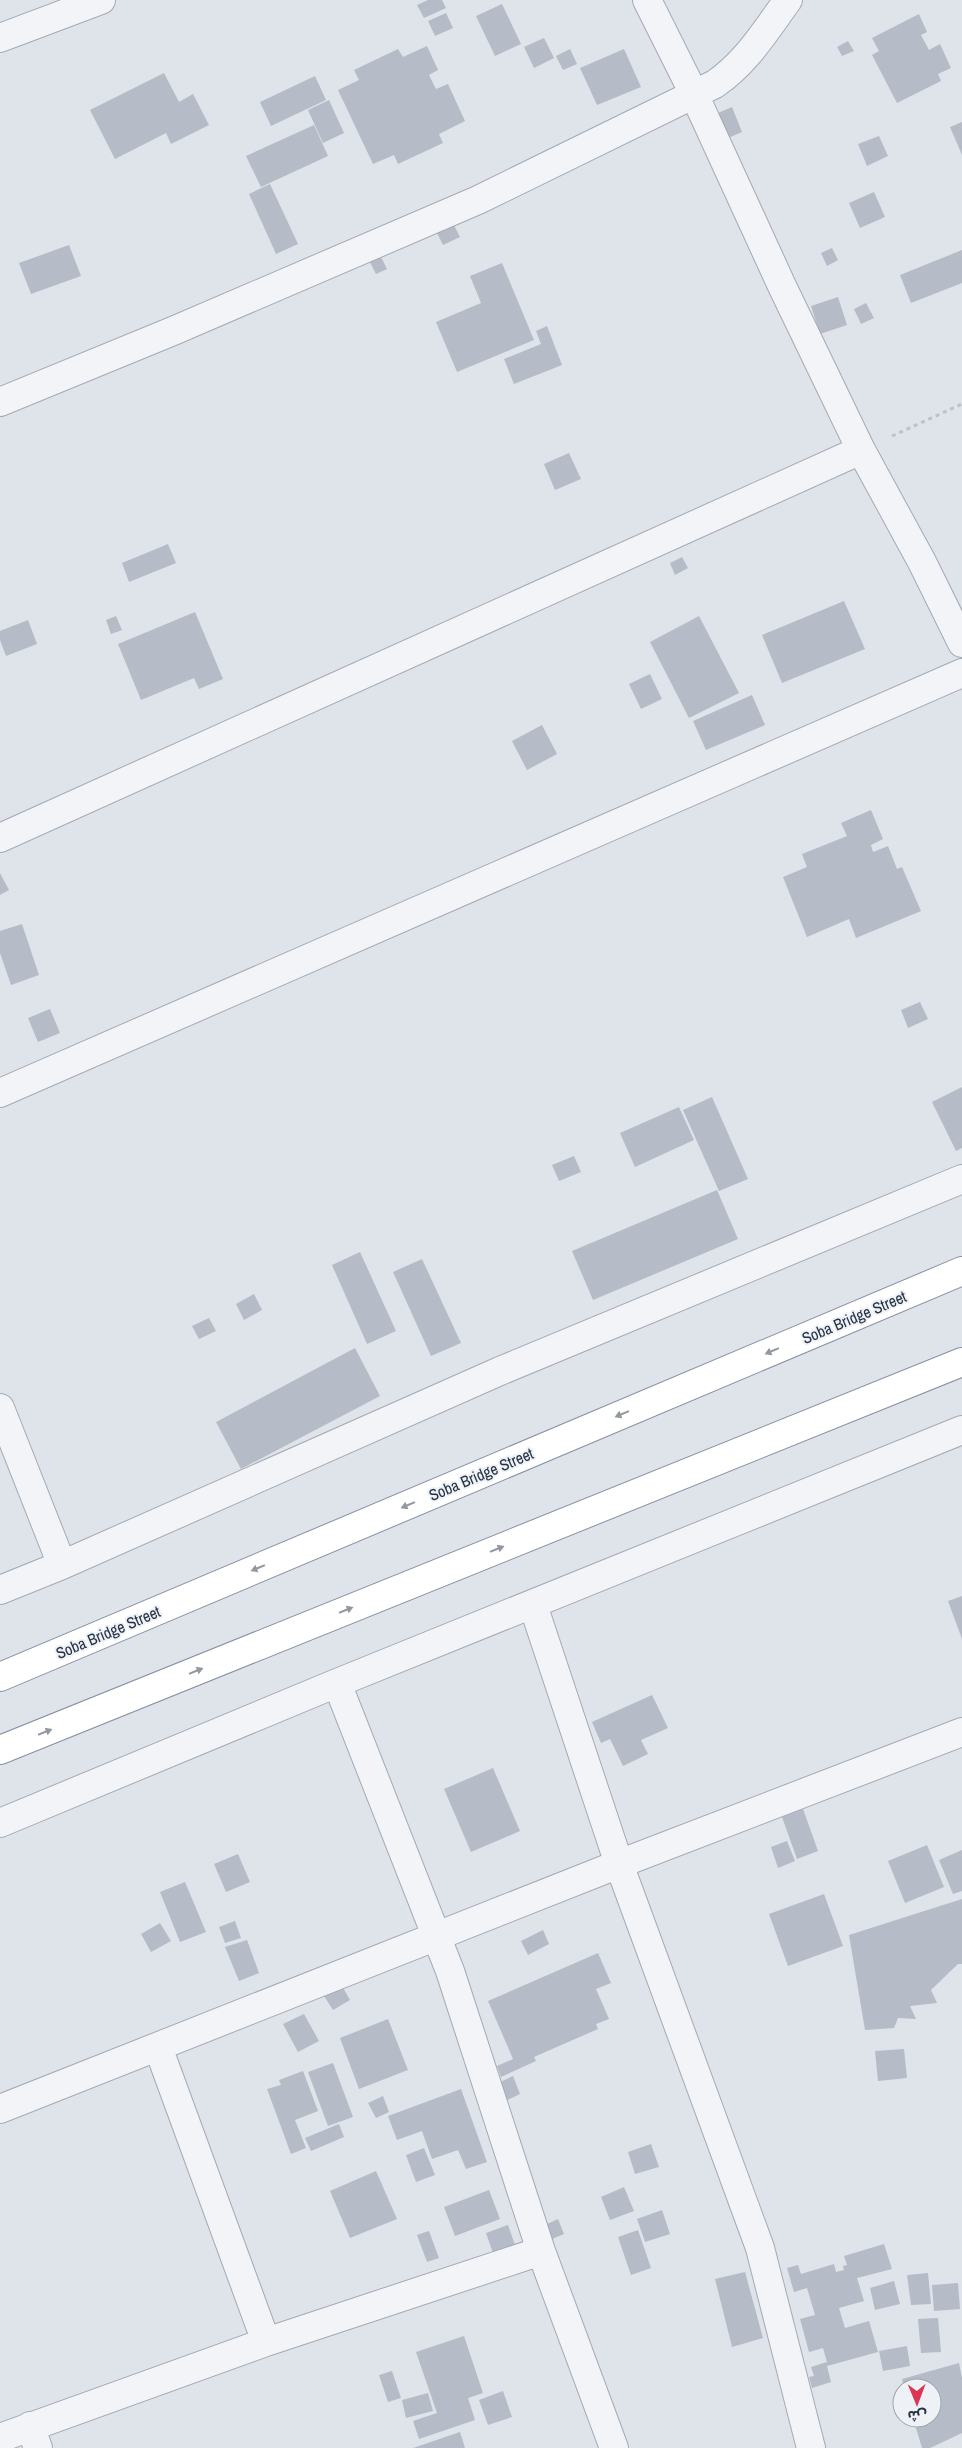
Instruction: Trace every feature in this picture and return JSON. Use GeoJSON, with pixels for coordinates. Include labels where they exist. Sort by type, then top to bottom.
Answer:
{"type":"FeatureCollection","features":[{"type":"Feature","properties":{"kind":"highway","name":"Soba Bridge Street"},"geometry":{"type":"LineString","coordinates":[[0,1677],[962,1271]]}},
{"type":"Feature","properties":{"kind":"highway"},"geometry":{"type":"LineString","coordinates":[[0,1750],[962,1362]]}},
{"type":"Feature","properties":{"kind":"street"},"geometry":{"type":"LineString","coordinates":[[0,38],[101,0]]}},
{"type":"Feature","properties":{"kind":"street"},"geometry":{"type":"LineString","coordinates":[[647,0],[694,94],[782,286],[861,450],[922,562],[962,643]]}},
{"type":"Feature","properties":{"kind":"street"},"geometry":{"type":"LineString","coordinates":[[0,402],[173,331],[478,200],[715,84],[733,72],[788,0]]}},
{"type":"Feature","properties":{"kind":"street"},"geometry":{"type":"LineString","coordinates":[[0,838],[861,450]]}},
{"type":"Feature","properties":{"kind":"street"},"geometry":{"type":"LineString","coordinates":[[0,1093],[962,673]]}},
{"type":"Feature","properties":{"kind":"street"},"geometry":{"type":"LineString","coordinates":[[0,1590],[62,1566],[500,1370],[962,1179]]}},
{"type":"Feature","properties":{"kind":"street"},"geometry":{"type":"LineString","coordinates":[[0,1408],[62,1566]]}},
{"type":"Feature","properties":{"kind":"street"},"geometry":{"type":"LineString","coordinates":[[0,1823],[336,1682],[533,1605],[962,1430]]}},
{"type":"Feature","properties":{"kind":"street"},"geometry":{"type":"LineString","coordinates":[[533,1605],[619,1864],[760,2248],[811,2448]]}},
{"type":"Feature","properties":{"kind":"street"},"geometry":{"type":"LineString","coordinates":[[336,1682],[450,1971],[541,2251],[614,2448]]}},
{"type":"Feature","properties":{"kind":"street"},"geometry":{"type":"LineString","coordinates":[[0,2110],[619,1864],[962,1732]]}},
{"type":"Feature","properties":{"kind":"street"},"geometry":{"type":"LineString","coordinates":[[158,2047],[266,2342]]}},
{"type":"Feature","properties":{"kind":"street"},"geometry":{"type":"LineString","coordinates":[[0,2438],[34,2437],[266,2342],[541,2251]]}},
{"type":"Feature","properties":{"kind":"path"},"geometry":{"type":"LineString","coordinates":[[861,450],[962,404]]}},
{"type":"Feature","properties":{"kind":"building"},"geometry":{"type":"Polygon","coordinates":[[[428,0],[442,0],[446,8],[424,18],[417,5],[428,0]]]}},
{"type":"Feature","properties":{"kind":"building"},"geometry":{"type":"Polygon","coordinates":[[[502,4],[521,44],[495,56],[476,16],[502,4]]]}},
{"type":"Feature","properties":{"kind":"building"},"geometry":{"type":"Polygon","coordinates":[[[446,13],[453,28],[435,36],[428,21],[446,13]]]}},
{"type":"Feature","properties":{"kind":"building"},"geometry":{"type":"Polygon","coordinates":[[[919,14],[927,32],[921,35],[929,50],[940,44],[951,68],[938,74],[941,81],[897,103],[872,55],[879,51],[872,38],[919,14]]]}},
{"type":"Feature","properties":{"kind":"building"},"geometry":{"type":"Polygon","coordinates":[[[544,38],[554,58],[534,68],[524,47],[544,38]]]}},
{"type":"Feature","properties":{"kind":"building"},"geometry":{"type":"Polygon","coordinates":[[[848,41],[854,51],[842,56],[837,47],[848,41]]]}},
{"type":"Feature","properties":{"kind":"building"},"geometry":{"type":"Polygon","coordinates":[[[427,46],[438,70],[429,75],[436,89],[448,84],[465,121],[439,134],[443,143],[398,164],[394,155],[373,164],[338,90],[359,80],[354,70],[398,49],[403,57],[427,46]]]}},
{"type":"Feature","properties":{"kind":"building"},"geometry":{"type":"Polygon","coordinates":[[[570,49],[577,64],[563,70],[556,56],[570,49]]]}},
{"type":"Feature","properties":{"kind":"building"},"geometry":{"type":"Polygon","coordinates":[[[624,49],[641,87],[597,105],[580,68],[624,49]]]}},
{"type":"Feature","properties":{"kind":"building"},"geometry":{"type":"Polygon","coordinates":[[[164,73],[179,102],[193,94],[209,125],[171,144],[166,133],[115,159],[90,110],[164,73]]]}},
{"type":"Feature","properties":{"kind":"building"},"geometry":{"type":"Polygon","coordinates":[[[315,76],[326,100],[271,126],[260,102],[315,76]]]}},
{"type":"Feature","properties":{"kind":"building"},"geometry":{"type":"Polygon","coordinates":[[[329,100],[344,133],[323,143],[308,110],[329,100]]]}},
{"type":"Feature","properties":{"kind":"building"},"geometry":{"type":"Polygon","coordinates":[[[732,107],[742,132],[721,141],[711,116],[732,107]]]}},
{"type":"Feature","properties":{"kind":"building"},"geometry":{"type":"Polygon","coordinates":[[[962,122],[962,155],[950,127],[962,122]]]}},
{"type":"Feature","properties":{"kind":"building"},"geometry":{"type":"Polygon","coordinates":[[[314,125],[328,156],[261,187],[246,156],[314,125]]]}},
{"type":"Feature","properties":{"kind":"building"},"geometry":{"type":"Polygon","coordinates":[[[879,136],[888,156],[867,166],[858,144],[879,136]]]}},
{"type":"Feature","properties":{"kind":"building"},"geometry":{"type":"Polygon","coordinates":[[[270,184],[298,244],[276,254],[249,194],[270,184]]]}},
{"type":"Feature","properties":{"kind":"building"},"geometry":{"type":"Polygon","coordinates":[[[874,192],[885,217],[860,228],[849,203],[874,192]]]}},
{"type":"Feature","properties":{"kind":"building"},"geometry":{"type":"Polygon","coordinates":[[[453,223],[460,237],[443,245],[436,231],[453,223]]]}},
{"type":"Feature","properties":{"kind":"building"},"geometry":{"type":"Polygon","coordinates":[[[69,245],[81,276],[31,294],[19,263],[69,245]]]}},
{"type":"Feature","properties":{"kind":"building"},"geometry":{"type":"Polygon","coordinates":[[[832,248],[838,260],[827,266],[821,253],[832,248]]]}},
{"type":"Feature","properties":{"kind":"building"},"geometry":{"type":"Polygon","coordinates":[[[962,250],[962,283],[911,303],[900,275],[962,250]]]}},
{"type":"Feature","properties":{"kind":"building"},"geometry":{"type":"Polygon","coordinates":[[[381,257],[387,269],[376,274],[370,262],[381,257]]]}},
{"type":"Feature","properties":{"kind":"building"},"geometry":{"type":"Polygon","coordinates":[[[502,263],[534,340],[457,372],[436,322],[481,303],[470,276],[502,263]]]}},
{"type":"Feature","properties":{"kind":"building"},"geometry":{"type":"Polygon","coordinates":[[[838,297],[847,325],[820,334],[811,306],[838,297]]]}},
{"type":"Feature","properties":{"kind":"building"},"geometry":{"type":"Polygon","coordinates":[[[866,303],[874,318],[861,324],[854,309],[866,303]]]}},
{"type":"Feature","properties":{"kind":"building"},"geometry":{"type":"Polygon","coordinates":[[[547,326],[562,365],[514,384],[504,359],[541,344],[536,331],[547,326]]]}},
{"type":"Feature","properties":{"kind":"building"},"geometry":{"type":"Polygon","coordinates":[[[569,453],[581,479],[555,490],[544,464],[569,453]]]}},
{"type":"Feature","properties":{"kind":"building"},"geometry":{"type":"Polygon","coordinates":[[[168,544],[176,563],[129,582],[122,563],[168,544]]]}},
{"type":"Feature","properties":{"kind":"building"},"geometry":{"type":"Polygon","coordinates":[[[682,557],[688,568],[675,575],[670,563],[682,557]]]}},
{"type":"Feature","properties":{"kind":"building"},"geometry":{"type":"Polygon","coordinates":[[[844,601],[865,649],[782,683],[762,635],[844,601]]]}},
{"type":"Feature","properties":{"kind":"building"},"geometry":{"type":"Polygon","coordinates":[[[195,612],[223,679],[199,689],[194,678],[141,700],[118,644],[195,612]]]}},
{"type":"Feature","properties":{"kind":"building"},"geometry":{"type":"Polygon","coordinates":[[[116,616],[122,630],[111,634],[106,620],[116,616]]]}},
{"type":"Feature","properties":{"kind":"building"},"geometry":{"type":"Polygon","coordinates":[[[699,616],[739,693],[689,718],[650,642],[699,616]]]}},
{"type":"Feature","properties":{"kind":"building"},"geometry":{"type":"Polygon","coordinates":[[[28,620],[37,644],[6,656],[0,640],[0,631],[28,620]]]}},
{"type":"Feature","properties":{"kind":"building"},"geometry":{"type":"Polygon","coordinates":[[[650,674],[662,699],[641,709],[629,684],[650,674]]]}},
{"type":"Feature","properties":{"kind":"building"},"geometry":{"type":"Polygon","coordinates":[[[752,695],[765,725],[706,750],[693,721],[752,695]]]}},
{"type":"Feature","properties":{"kind":"building"},"geometry":{"type":"Polygon","coordinates":[[[542,725],[557,754],[527,770],[512,741],[542,725]]]}},
{"type":"Feature","properties":{"kind":"building"},"geometry":{"type":"Polygon","coordinates":[[[871,810],[883,839],[871,845],[873,852],[888,846],[897,869],[902,867],[921,911],[856,938],[849,919],[807,937],[783,877],[807,867],[802,854],[847,836],[841,823],[871,810]]]}},
{"type":"Feature","properties":{"kind":"building"},"geometry":{"type":"Polygon","coordinates":[[[0,873],[9,890],[0,895],[0,873]]]}},
{"type":"Feature","properties":{"kind":"building"},"geometry":{"type":"Polygon","coordinates":[[[22,924],[39,975],[11,985],[0,953],[0,931],[22,924]]]}},
{"type":"Feature","properties":{"kind":"building"},"geometry":{"type":"Polygon","coordinates":[[[920,1002],[928,1019],[908,1028],[901,1010],[920,1002]]]}},
{"type":"Feature","properties":{"kind":"building"},"geometry":{"type":"Polygon","coordinates":[[[50,1009],[60,1033],[38,1042],[28,1018],[50,1009]]]}},
{"type":"Feature","properties":{"kind":"building"},"geometry":{"type":"Polygon","coordinates":[[[962,1087],[962,1148],[956,1151],[932,1102],[962,1087]]]}},
{"type":"Feature","properties":{"kind":"building"},"geometry":{"type":"Polygon","coordinates":[[[712,1097],[748,1179],[719,1191],[683,1110],[712,1097]]]}},
{"type":"Feature","properties":{"kind":"building"},"geometry":{"type":"Polygon","coordinates":[[[679,1107],[694,1140],[635,1167],[620,1133],[679,1107]]]}},
{"type":"Feature","properties":{"kind":"building"},"geometry":{"type":"Polygon","coordinates":[[[574,1156],[581,1172],[559,1181],[552,1165],[574,1156]]]}},
{"type":"Feature","properties":{"kind":"building"},"geometry":{"type":"Polygon","coordinates":[[[717,1190],[738,1239],[593,1300],[572,1251],[717,1190]]]}},
{"type":"Feature","properties":{"kind":"building"},"geometry":{"type":"Polygon","coordinates":[[[360,1252],[396,1331],[367,1344],[332,1265],[360,1252]]]}},
{"type":"Feature","properties":{"kind":"building"},"geometry":{"type":"Polygon","coordinates":[[[422,1259],[461,1343],[431,1356],[393,1272],[422,1259]]]}},
{"type":"Feature","properties":{"kind":"building"},"geometry":{"type":"Polygon","coordinates":[[[254,1294],[262,1310],[244,1320],[236,1304],[254,1294]]]}},
{"type":"Feature","properties":{"kind":"building"},"geometry":{"type":"Polygon","coordinates":[[[209,1318],[216,1331],[199,1339],[192,1326],[209,1318]]]}},
{"type":"Feature","properties":{"kind":"building"},"geometry":{"type":"Polygon","coordinates":[[[355,1348],[380,1396],[241,1469],[216,1422],[355,1348]]]}},
{"type":"Feature","properties":{"kind":"building"},"geometry":{"type":"Polygon","coordinates":[[[962,1596],[962,1639],[948,1601],[962,1596]]]}},
{"type":"Feature","properties":{"kind":"building"},"geometry":{"type":"Polygon","coordinates":[[[652,1695],[668,1728],[641,1740],[648,1754],[623,1766],[610,1739],[601,1743],[592,1722],[652,1695]]]}},
{"type":"Feature","properties":{"kind":"building"},"geometry":{"type":"Polygon","coordinates":[[[493,1768],[520,1831],[471,1852],[444,1789],[493,1768]]]}},
{"type":"Feature","properties":{"kind":"building"},"geometry":{"type":"Polygon","coordinates":[[[803,1809],[818,1851],[797,1859],[782,1817],[803,1809]]]}},
{"type":"Feature","properties":{"kind":"building"},"geometry":{"type":"Polygon","coordinates":[[[787,1841],[795,1861],[778,1868],[771,1847],[787,1841]]]}},
{"type":"Feature","properties":{"kind":"building"},"geometry":{"type":"Polygon","coordinates":[[[927,1845],[944,1887],[905,1903],[888,1861],[927,1845]]]}},
{"type":"Feature","properties":{"kind":"building"},"geometry":{"type":"Polygon","coordinates":[[[962,1850],[962,1891],[953,1894],[939,1860],[962,1850]]]}},
{"type":"Feature","properties":{"kind":"building"},"geometry":{"type":"Polygon","coordinates":[[[238,1854],[250,1882],[226,1892],[214,1864],[238,1854]]]}},
{"type":"Feature","properties":{"kind":"building"},"geometry":{"type":"Polygon","coordinates":[[[185,1882],[206,1932],[180,1942],[160,1892],[185,1882]]]}},
{"type":"Feature","properties":{"kind":"building"},"geometry":{"type":"Polygon","coordinates":[[[824,1894],[843,1946],[788,1966],[769,1914],[824,1894]]]}},
{"type":"Feature","properties":{"kind":"building"},"geometry":{"type":"Polygon","coordinates":[[[962,1899],[962,1964],[958,1964],[931,1990],[937,2003],[910,2006],[916,2019],[898,2018],[894,2028],[865,2030],[849,1935],[962,1899]]]}},
{"type":"Feature","properties":{"kind":"building"},"geometry":{"type":"Polygon","coordinates":[[[235,1921],[241,1938],[225,1943],[219,1927],[235,1921]]]}},
{"type":"Feature","properties":{"kind":"building"},"geometry":{"type":"Polygon","coordinates":[[[160,1923],[171,1941],[151,1952],[141,1934],[160,1923]]]}},
{"type":"Feature","properties":{"kind":"building"},"geometry":{"type":"Polygon","coordinates":[[[543,1930],[549,1944],[528,1955],[521,1941],[543,1930]]]}},
{"type":"Feature","properties":{"kind":"building"},"geometry":{"type":"Polygon","coordinates":[[[247,1940],[259,1973],[239,1981],[225,1947],[247,1940]]]}},
{"type":"Feature","properties":{"kind":"building"},"geometry":{"type":"Polygon","coordinates":[[[598,1953],[611,1983],[596,1989],[609,2019],[596,2024],[598,2029],[534,2057],[536,2061],[501,2077],[497,2066],[513,2059],[488,2001],[598,1953]]]}},
{"type":"Feature","properties":{"kind":"building"},"geometry":{"type":"Polygon","coordinates":[[[342,1986],[350,2000],[333,2010],[324,1996],[342,1986]]]}},
{"type":"Feature","properties":{"kind":"building"},"geometry":{"type":"Polygon","coordinates":[[[304,2014],[319,2041],[298,2052],[283,2024],[304,2014]]]}},
{"type":"Feature","properties":{"kind":"building"},"geometry":{"type":"Polygon","coordinates":[[[388,2019],[408,2070],[359,2089],[340,2038],[388,2019]]]}},
{"type":"Feature","properties":{"kind":"building"},"geometry":{"type":"Polygon","coordinates":[[[904,2049],[907,2078],[878,2081],[875,2051],[904,2049]]]}},
{"type":"Feature","properties":{"kind":"building"},"geometry":{"type":"Polygon","coordinates":[[[333,2063],[353,2117],[328,2126],[308,2072],[333,2063]]]}},
{"type":"Feature","properties":{"kind":"building"},"geometry":{"type":"Polygon","coordinates":[[[303,2071],[318,2111],[295,2120],[306,2148],[291,2154],[267,2089],[281,2085],[279,2080],[303,2071]]]}},
{"type":"Feature","properties":{"kind":"building"},"geometry":{"type":"Polygon","coordinates":[[[513,2076],[520,2094],[503,2102],[496,2084],[513,2076]]]}},
{"type":"Feature","properties":{"kind":"building"},"geometry":{"type":"Polygon","coordinates":[[[461,2089],[487,2162],[466,2169],[458,2150],[432,2159],[422,2131],[397,2140],[388,2116],[461,2089]]]}},
{"type":"Feature","properties":{"kind":"building"},"geometry":{"type":"Polygon","coordinates":[[[383,2096],[389,2112],[376,2118],[368,2103],[383,2096]]]}},
{"type":"Feature","properties":{"kind":"building"},"geometry":{"type":"Polygon","coordinates":[[[339,2124],[344,2137],[311,2151],[305,2138],[339,2124]]]}},
{"type":"Feature","properties":{"kind":"building"},"geometry":{"type":"Polygon","coordinates":[[[651,2144],[659,2167],[635,2174],[628,2152],[651,2144]]]}},
{"type":"Feature","properties":{"kind":"building"},"geometry":{"type":"Polygon","coordinates":[[[424,2148],[435,2175],[416,2182],[406,2155],[424,2148]]]}},
{"type":"Feature","properties":{"kind":"building"},"geometry":{"type":"Polygon","coordinates":[[[376,2171],[397,2219],[350,2238],[330,2191],[376,2171]]]}},
{"type":"Feature","properties":{"kind":"building"},"geometry":{"type":"Polygon","coordinates":[[[624,2187],[634,2211],[610,2220],[601,2197],[624,2187]]]}},
{"type":"Feature","properties":{"kind":"building"},"geometry":{"type":"Polygon","coordinates":[[[489,2190],[500,2219],[455,2236],[444,2207],[489,2190]]]}},
{"type":"Feature","properties":{"kind":"building"},"geometry":{"type":"Polygon","coordinates":[[[662,2210],[670,2234],[645,2242],[637,2219],[662,2210]]]}},
{"type":"Feature","properties":{"kind":"building"},"geometry":{"type":"Polygon","coordinates":[[[558,2219],[564,2234],[552,2239],[547,2224],[558,2219]]]}},
{"type":"Feature","properties":{"kind":"building"},"geometry":{"type":"Polygon","coordinates":[[[508,2225],[515,2245],[493,2253],[486,2233],[508,2225]]]}},
{"type":"Feature","properties":{"kind":"building"},"geometry":{"type":"Polygon","coordinates":[[[638,2230],[651,2268],[631,2275],[618,2237],[638,2230]]]}},
{"type":"Feature","properties":{"kind":"building"},"geometry":{"type":"Polygon","coordinates":[[[429,2231],[439,2258],[427,2262],[417,2235],[429,2231]]]}},
{"type":"Feature","properties":{"kind":"building"},"geometry":{"type":"Polygon","coordinates":[[[884,2244],[892,2269],[857,2278],[864,2301],[839,2308],[845,2328],[869,2321],[878,2352],[827,2366],[831,2382],[812,2388],[809,2377],[814,2376],[811,2367],[827,2362],[823,2348],[809,2352],[800,2319],[815,2315],[807,2288],[794,2292],[787,2268],[798,2265],[801,2274],[834,2264],[836,2272],[844,2270],[843,2266],[847,2265],[844,2256],[884,2244]]]}},
{"type":"Feature","properties":{"kind":"building"},"geometry":{"type":"Polygon","coordinates":[[[745,2272],[763,2338],[732,2347],[715,2279],[745,2272]]]}},
{"type":"Feature","properties":{"kind":"building"},"geometry":{"type":"Polygon","coordinates":[[[928,2273],[931,2304],[911,2305],[907,2275],[928,2273]]]}},
{"type":"Feature","properties":{"kind":"building"},"geometry":{"type":"Polygon","coordinates":[[[894,2281],[900,2304],[875,2310],[870,2288],[894,2281]]]}},
{"type":"Feature","properties":{"kind":"building"},"geometry":{"type":"Polygon","coordinates":[[[958,2283],[960,2309],[934,2311],[932,2285],[958,2283]]]}},
{"type":"Feature","properties":{"kind":"building"},"geometry":{"type":"Polygon","coordinates":[[[938,2318],[941,2352],[921,2353],[918,2319],[938,2318]]]}},
{"type":"Feature","properties":{"kind":"building"},"geometry":{"type":"Polygon","coordinates":[[[464,2336],[483,2393],[468,2398],[475,2420],[419,2439],[413,2421],[437,2413],[416,2352],[464,2336]]]}},
{"type":"Feature","properties":{"kind":"building"},"geometry":{"type":"Polygon","coordinates":[[[907,2346],[910,2366],[883,2371],[879,2351],[907,2346]]]}},
{"type":"Feature","properties":{"kind":"building"},"geometry":{"type":"Polygon","coordinates":[[[959,2363],[962,2378],[962,2433],[930,2448],[922,2448],[916,2428],[942,2428],[942,2378],[906,2378],[959,2363]]]}},
{"type":"Feature","properties":{"kind":"building"},"geometry":{"type":"Polygon","coordinates":[[[392,2371],[401,2398],[388,2402],[379,2375],[392,2371]]]}},
{"type":"Feature","properties":{"kind":"building"},"geometry":{"type":"Polygon","coordinates":[[[503,2391],[512,2417],[488,2425],[479,2400],[503,2391]]]}},
{"type":"Feature","properties":{"kind":"building"},"geometry":{"type":"Polygon","coordinates":[[[428,2393],[433,2411],[406,2418],[402,2400],[428,2393]]]}},
{"type":"Feature","properties":{"kind":"building"},"geometry":{"type":"Polygon","coordinates":[[[460,2432],[465,2448],[413,2448],[460,2432]]]}}]}
